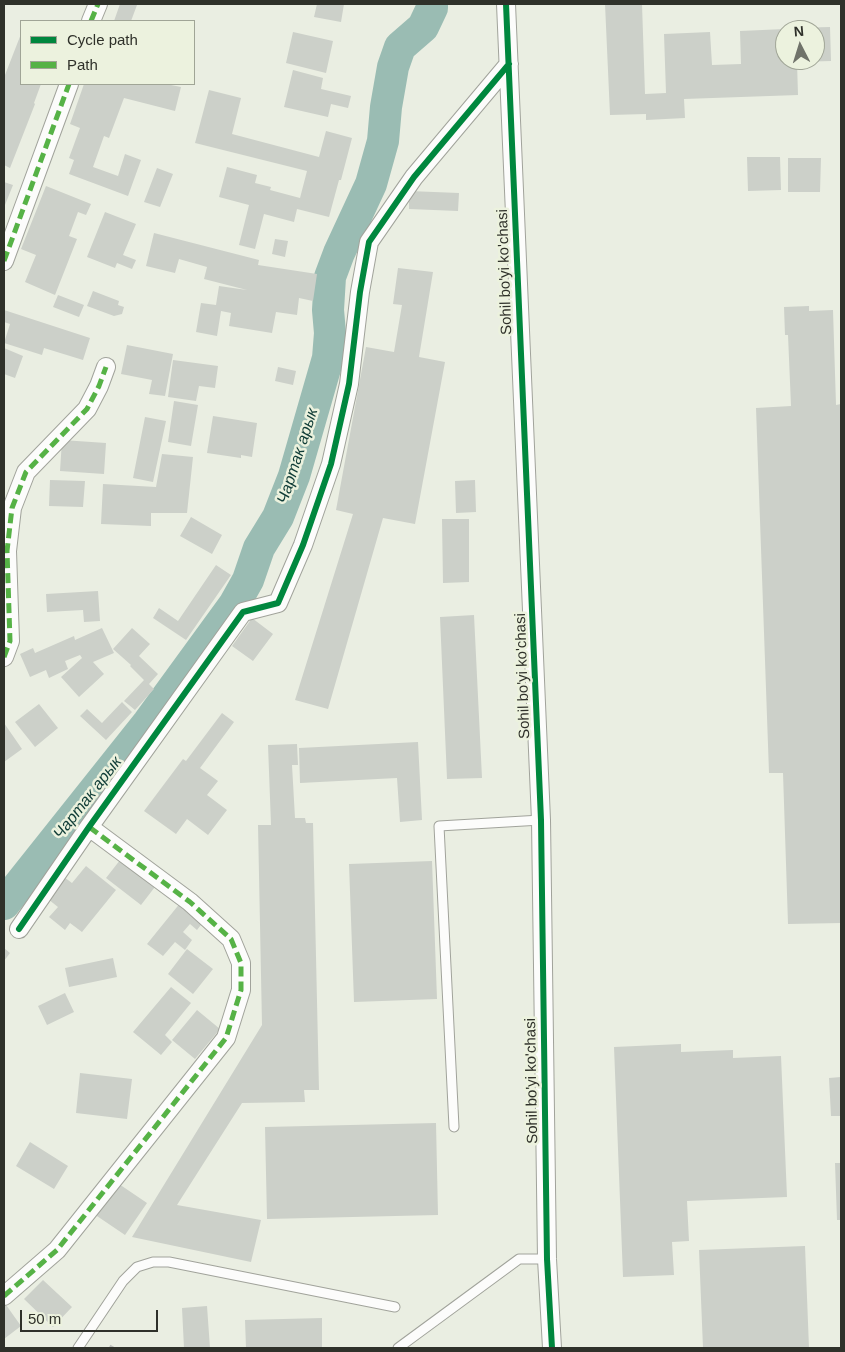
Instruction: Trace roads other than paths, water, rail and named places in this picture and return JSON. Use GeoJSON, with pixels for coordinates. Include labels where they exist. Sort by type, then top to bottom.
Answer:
{"type":"FeatureCollection","features":[{"type":"Feature","properties":{"kind":"street"},"geometry":{"type":"LineString","coordinates":[[91,20],[98,4]]}},
{"type":"Feature","properties":{"kind":"street","name":"Sohil bo'yi ko'chasi"},"geometry":{"type":"LineString","coordinates":[[506,4],[541,820],[546,1258],[552,1348]]}},
{"type":"Feature","properties":{"kind":"street"},"geometry":{"type":"LineString","coordinates":[[19,929],[89,827],[243,612],[278,603],[303,545],[331,464],[349,384],[360,292],[369,242],[414,177],[509,64]]}},
{"type":"Feature","properties":{"kind":"street"},"geometry":{"type":"LineString","coordinates":[[4,261],[10,230],[69,85]]}},
{"type":"Feature","properties":{"kind":"street"},"geometry":{"type":"LineString","coordinates":[[4,658],[10,641],[7,551],[12,508],[26,472],[87,409],[100,386],[106,367]]}},
{"type":"Feature","properties":{"kind":"street"},"geometry":{"type":"LineString","coordinates":[[4,1296],[57,1250],[226,1038],[241,990],[241,963],[230,939],[190,902],[89,827]]}},
{"type":"Feature","properties":{"kind":"lane"},"geometry":{"type":"LineString","coordinates":[[454,1127],[440,826],[541,820]]}},
{"type":"Feature","properties":{"kind":"lane"},"geometry":{"type":"LineString","coordinates":[[398,1348],[519,1259],[546,1258]]}},
{"type":"Feature","properties":{"kind":"lane"},"geometry":{"type":"LineString","coordinates":[[78,1348],[123,1282],[137,1267],[153,1262],[169,1262],[395,1307]]}},
{"type":"Feature","properties":{"kind":"waterway","name":"Чартак арык"},"geometry":{"type":"LineString","coordinates":[[4,904],[148,723],[234,605],[248,580],[259,548],[278,517],[294,476],[328,358],[330,277],[371,184],[383,141],[386,107],[393,67],[400,47],[423,27],[432,4]]}},
{"type":"Feature","properties":{"kind":"railway"},"geometry":{"type":"LineString","coordinates":[[111,1348],[113,1344]]}}]}
